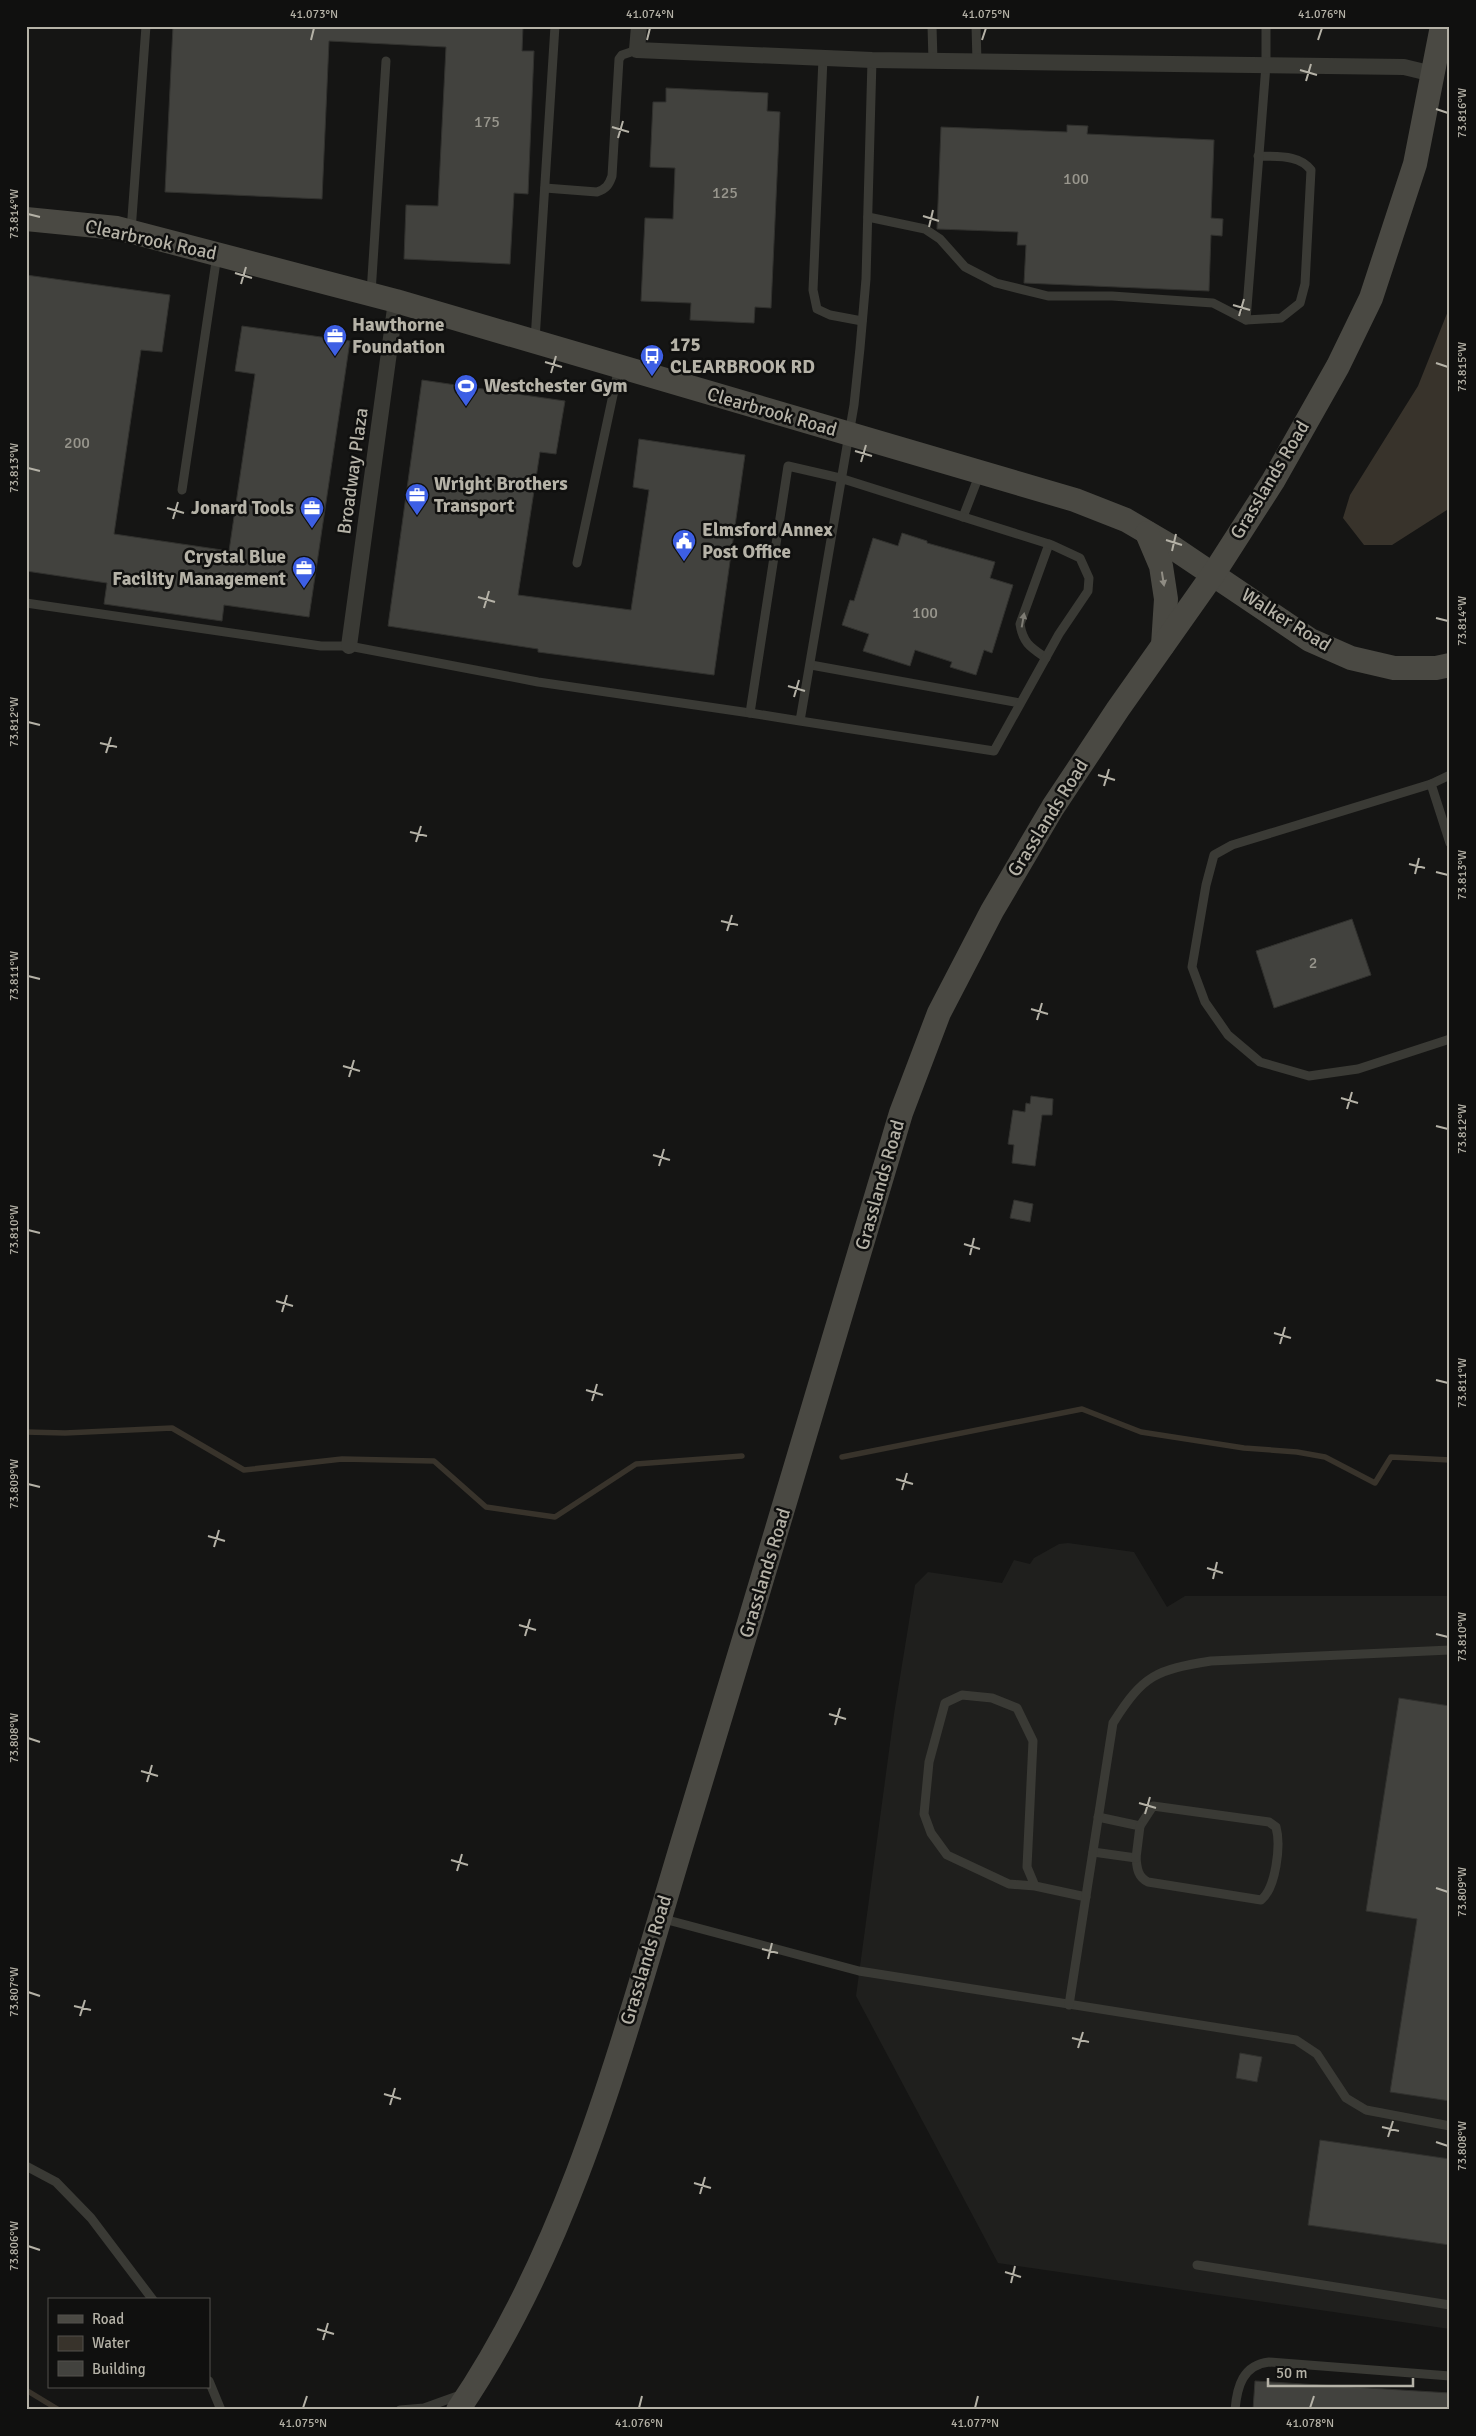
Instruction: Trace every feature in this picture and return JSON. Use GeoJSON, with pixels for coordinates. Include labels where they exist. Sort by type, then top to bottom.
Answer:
{"type":"FeatureCollection","features":[{"type":"Feature","properties":{"kind":"main road","name":"Grasslands Road"},"geometry":{"type":"LineString","coordinates":[[464,2401],[485,2369],[524,2298],[556,2228],[606,2089],[660,1917],[901,1113],[939,1013],[992,911],[1053,807],[1214,573],[1273,481],[1338,366],[1371,298],[1415,164],[1442,26]]}},
{"type":"Feature","properties":{"kind":"main road","name":"Clearbrook Road"},"geometry":{"type":"LineString","coordinates":[[26,219],[131,232],[396,300],[1075,500],[1126,520],[1214,573]]}},
{"type":"Feature","properties":{"kind":"main road"},"geometry":{"type":"LineString","coordinates":[[1147,533],[1161,566],[1166,599],[1163,645]]}},
{"type":"Feature","properties":{"kind":"main road","name":"Walker Road"},"geometry":{"type":"LineString","coordinates":[[1214,573],[1310,640],[1351,658],[1394,668],[1436,668],[1450,665]]}},
{"type":"Feature","properties":{"kind":"street"},"geometry":{"type":"LineString","coordinates":[[638,26],[637,50],[872,60],[1404,67],[1433,74]]}},
{"type":"Feature","properties":{"kind":"street","name":"Broadway Plaza"},"geometry":{"type":"LineString","coordinates":[[349,646],[396,300]]}},
{"type":"Feature","properties":{"kind":"lane"},"geometry":{"type":"LineString","coordinates":[[131,232],[146,26]]}},
{"type":"Feature","properties":{"kind":"lane"},"geometry":{"type":"LineString","coordinates":[[535,342],[556,26]]}},
{"type":"Feature","properties":{"kind":"lane"},"geometry":{"type":"LineString","coordinates":[[932,26],[933,61]]}},
{"type":"Feature","properties":{"kind":"lane"},"geometry":{"type":"LineString","coordinates":[[976,26],[977,62]]}},
{"type":"Feature","properties":{"kind":"lane"},"geometry":{"type":"LineString","coordinates":[[1246,320],[1266,65],[1266,26]]}},
{"type":"Feature","properties":{"kind":"lane"},"geometry":{"type":"LineString","coordinates":[[545,188],[597,192],[604,190],[609,185],[612,176],[619,59],[622,55],[637,50]]}},
{"type":"Feature","properties":{"kind":"lane"},"geometry":{"type":"LineString","coordinates":[[823,58],[813,290],[817,309],[830,315],[862,321]]}},
{"type":"Feature","properties":{"kind":"lane"},"geometry":{"type":"LineString","coordinates":[[800,721],[811,665],[840,478],[854,405],[862,321],[868,217],[872,60]]}},
{"type":"Feature","properties":{"kind":"lane"},"geometry":{"type":"LineString","coordinates":[[371,294],[386,61]]}},
{"type":"Feature","properties":{"kind":"lane"},"geometry":{"type":"LineString","coordinates":[[868,217],[925,229],[940,239],[965,266],[996,283],[1048,296],[1112,296],[1213,303],[1246,320],[1281,318],[1300,303],[1305,284],[1311,170],[1298,159],[1258,156]]}},
{"type":"Feature","properties":{"kind":"lane"},"geometry":{"type":"LineString","coordinates":[[182,490],[217,253]]}},
{"type":"Feature","properties":{"kind":"lane"},"geometry":{"type":"LineString","coordinates":[[577,563],[619,366]]}},
{"type":"Feature","properties":{"kind":"lane"},"geometry":{"type":"LineString","coordinates":[[26,603],[321,646],[349,646],[538,682],[994,751],[1046,658],[1088,591],[1089,578],[1080,558],[1049,544],[840,478],[788,466],[750,713]]}},
{"type":"Feature","properties":{"kind":"lane"},"geometry":{"type":"LineString","coordinates":[[963,517],[980,472]]}},
{"type":"Feature","properties":{"kind":"lane"},"geometry":{"type":"LineString","coordinates":[[1046,658],[1029,646],[1022,637],[1020,624],[1049,544]]}},
{"type":"Feature","properties":{"kind":"lane"},"geometry":{"type":"LineString","coordinates":[[811,665],[1020,704]]}},
{"type":"Feature","properties":{"kind":"lane"},"geometry":{"type":"LineString","coordinates":[[1450,775],[1430,784],[1232,845],[1214,855],[1206,885],[1192,967],[1205,1002],[1228,1035],[1260,1062],[1308,1076],[1358,1070],[1450,1039]]}},
{"type":"Feature","properties":{"kind":"lane"},"geometry":{"type":"LineString","coordinates":[[1430,784],[1450,843]]}},
{"type":"Feature","properties":{"kind":"lane"},"geometry":{"type":"LineString","coordinates":[[1069,2005],[1114,1723],[1129,1698],[1153,1676],[1176,1667],[1212,1661],[1450,1650]]}},
{"type":"Feature","properties":{"kind":"lane"},"geometry":{"type":"LineString","coordinates":[[1035,1886],[1027,1867],[1034,1741],[1017,1708],[992,1698],[962,1695],[945,1703],[929,1762],[924,1814],[931,1832],[947,1855],[1010,1884],[1035,1886],[1086,1897]]}},
{"type":"Feature","properties":{"kind":"lane"},"geometry":{"type":"LineString","coordinates":[[1154,1806],[1269,1822],[1276,1827],[1279,1836],[1272,1885],[1268,1894],[1261,1900],[1148,1882],[1142,1879],[1138,1872],[1136,1858],[1140,1826],[1154,1806]]}},
{"type":"Feature","properties":{"kind":"lane"},"geometry":{"type":"LineString","coordinates":[[1098,1818],[1140,1826]]}},
{"type":"Feature","properties":{"kind":"lane"},"geometry":{"type":"LineString","coordinates":[[1092,1852],[1136,1858]]}},
{"type":"Feature","properties":{"kind":"lane"},"geometry":{"type":"LineString","coordinates":[[660,1917],[859,1971],[1296,2040],[1317,2054],[1346,2098],[1366,2110],[1450,2126]]}},
{"type":"Feature","properties":{"kind":"lane"},"geometry":{"type":"LineString","coordinates":[[26,2166],[56,2182],[91,2218],[151,2298]]}},
{"type":"Feature","properties":{"kind":"lane"},"geometry":{"type":"LineString","coordinates":[[1197,2265],[1450,2305]]}},
{"type":"Feature","properties":{"kind":"lane"},"geometry":{"type":"LineString","coordinates":[[1235,2410],[1237,2393],[1242,2380],[1249,2370],[1258,2363],[1270,2362],[1450,2376]]}},
{"type":"Feature","properties":{"kind":"lane"},"geometry":{"type":"LineString","coordinates":[[210,2383],[221,2410]]}},
{"type":"Feature","properties":{"kind":"lane"},"geometry":{"type":"LineString","coordinates":[[400,2410],[464,2401]]}},
{"type":"Feature","properties":{"kind":"shaded area"},"geometry":{"type":"Polygon","coordinates":[[[1068,1543],[1134,1552],[1167,1607],[1185,1596],[1450,1596],[1450,2329],[998,2263],[856,1996],[894,1714],[915,1585],[928,1572],[1002,1583],[1014,1560],[1030,1564],[1034,1558],[1059,1544],[1068,1543]]]}},
{"type":"Feature","properties":{"kind":"water"},"geometry":{"type":"Polygon","coordinates":[[[1450,306],[1450,508],[1392,545],[1364,545],[1343,518],[1350,495],[1418,386],[1450,306]]]}},
{"type":"Feature","properties":{"kind":"building"},"geometry":{"type":"Polygon","coordinates":[[[173,26],[523,26],[522,51],[534,51],[528,194],[514,193],[510,264],[404,259],[406,205],[438,206],[446,47],[329,41],[322,199],[165,192],[173,26]]]}},
{"type":"Feature","properties":{"kind":"building"},"geometry":{"type":"Polygon","coordinates":[[[666,88],[768,93],[767,111],[780,112],[771,308],[755,307],[754,323],[690,320],[691,303],[641,301],[645,218],[673,219],[675,168],[650,167],[653,102],[666,102],[666,88]]]}},
{"type":"Feature","properties":{"kind":"building"},"geometry":{"type":"Polygon","coordinates":[[[1067,125],[1088,126],[1087,134],[1214,140],[1211,218],[1223,219],[1222,236],[1211,235],[1209,291],[1024,283],[1026,245],[1017,245],[1018,232],[937,229],[941,127],[1067,132],[1067,125]]]}},
{"type":"Feature","properties":{"kind":"building"},"geometry":{"type":"Polygon","coordinates":[[[26,275],[170,295],[162,352],[141,350],[114,534],[229,551],[255,374],[235,371],[242,326],[350,341],[309,617],[224,605],[222,621],[104,604],[107,583],[26,571],[26,275]]]}},
{"type":"Feature","properties":{"kind":"building"},"geometry":{"type":"Polygon","coordinates":[[[422,380],[565,401],[556,454],[540,452],[518,595],[631,610],[649,490],[633,487],[639,439],[745,455],[714,675],[538,652],[538,649],[388,626],[422,380]]]}},
{"type":"Feature","properties":{"kind":"building"},"geometry":{"type":"Polygon","coordinates":[[[902,533],[927,541],[927,543],[995,562],[990,578],[1013,585],[992,653],[984,650],[976,675],[950,667],[952,662],[915,650],[910,666],[863,651],[869,634],[842,625],[850,600],[854,601],[873,538],[898,546],[902,533]]]}},
{"type":"Feature","properties":{"kind":"building"},"geometry":{"type":"Polygon","coordinates":[[[1352,919],[1371,975],[1274,1008],[1256,951],[1352,919]]]}},
{"type":"Feature","properties":{"kind":"building"},"geometry":{"type":"Polygon","coordinates":[[[1031,1096],[1053,1099],[1052,1115],[1042,1115],[1035,1166],[1012,1163],[1014,1145],[1008,1144],[1013,1110],[1025,1112],[1026,1103],[1030,1104],[1031,1096]]]}},
{"type":"Feature","properties":{"kind":"building"},"geometry":{"type":"Polygon","coordinates":[[[1014,1200],[1033,1204],[1030,1222],[1010,1218],[1014,1200]]]}},
{"type":"Feature","properties":{"kind":"building"},"geometry":{"type":"Polygon","coordinates":[[[1399,1698],[1450,1706],[1450,2101],[1390,2092],[1417,1919],[1366,1911],[1399,1698]]]}},
{"type":"Feature","properties":{"kind":"building"},"geometry":{"type":"Polygon","coordinates":[[[1240,2053],[1262,2057],[1257,2082],[1236,2078],[1240,2053]]]}},
{"type":"Feature","properties":{"kind":"building"},"geometry":{"type":"Polygon","coordinates":[[[1320,2140],[1450,2159],[1450,2245],[1308,2225],[1320,2140]]]}},
{"type":"Feature","properties":{"kind":"building"},"geometry":{"type":"Polygon","coordinates":[[[1255,2381],[1450,2393],[1450,2410],[1253,2410],[1255,2381]]]}},
{"type":"Feature","properties":{"kind":"waterway"},"geometry":{"type":"LineString","coordinates":[[842,1457],[1082,1409],[1141,1432],[1244,1448],[1297,1452],[1325,1457],[1375,1483],[1391,1457],[1450,1460]]}},
{"type":"Feature","properties":{"kind":"waterway"},"geometry":{"type":"LineString","coordinates":[[26,1432],[65,1433],[172,1428],[244,1470],[342,1459],[434,1461],[486,1507],[555,1517],[636,1464],[742,1456]]}},
{"type":"Feature","properties":{"kind":"waterway"},"geometry":{"type":"LineString","coordinates":[[26,2390],[59,2410]]}},
{"type":"Feature","properties":{"kind":"place","name":"Hawthorne Foundation"},"geometry":{"type":"Point","coordinates":[335,357]}},
{"type":"Feature","properties":{"kind":"place","name":"175 CLEARBROOK RD"},"geometry":{"type":"Point","coordinates":[652,377]}},
{"type":"Feature","properties":{"kind":"place","name":"Westchester Gym"},"geometry":{"type":"Point","coordinates":[466,407]}},
{"type":"Feature","properties":{"kind":"place","name":"Wright Brothers Transport"},"geometry":{"type":"Point","coordinates":[417,516]}},
{"type":"Feature","properties":{"kind":"place","name":"Jonard Tools"},"geometry":{"type":"Point","coordinates":[312,529]}},
{"type":"Feature","properties":{"kind":"place","name":"Elmsford Annex Post Office"},"geometry":{"type":"Point","coordinates":[684,562]}},
{"type":"Feature","properties":{"kind":"place","name":"Crystal Blue Facility Management"},"geometry":{"type":"Point","coordinates":[304,589]}}]}
